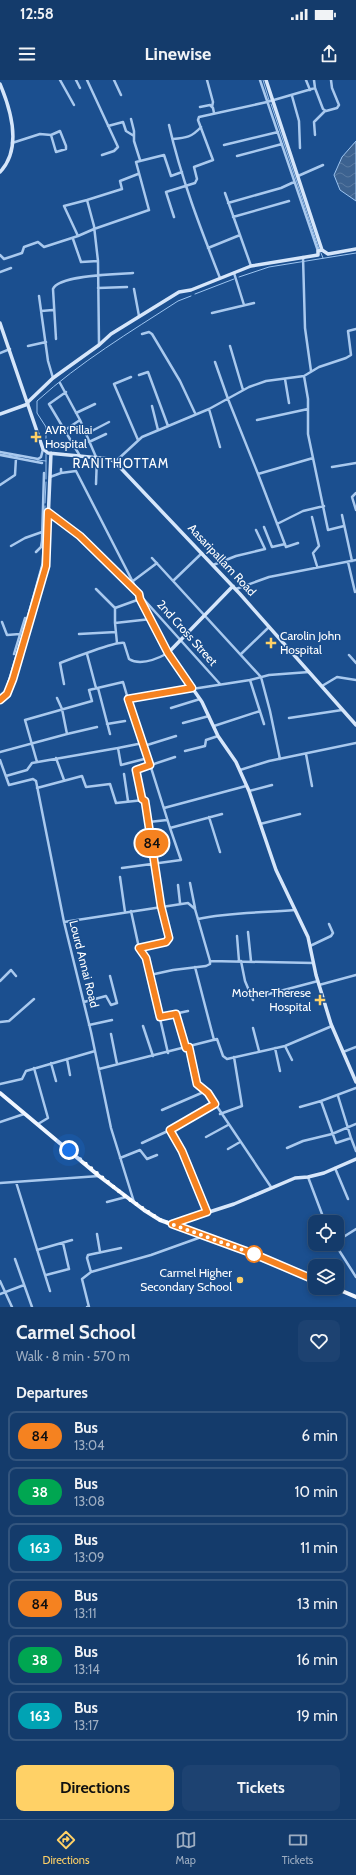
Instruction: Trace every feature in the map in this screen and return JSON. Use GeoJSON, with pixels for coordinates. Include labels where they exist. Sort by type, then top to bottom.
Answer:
{"type":"FeatureCollection","features":[{"type":"Feature","properties":{"kind":"main road"},"geometry":{"type":"LineString","coordinates":[[0,1093],[99,1176],[135,1204],[160,1220],[308,1277]]}},
{"type":"Feature","properties":{"kind":"main road"},"geometry":{"type":"LineString","coordinates":[[344,1292],[356,1297]]}},
{"type":"Feature","properties":{"kind":"street"},"geometry":{"type":"LineString","coordinates":[[60,80],[74,104]]}},
{"type":"Feature","properties":{"kind":"street"},"geometry":{"type":"LineString","coordinates":[[76,80],[80,88]]}},
{"type":"Feature","properties":{"kind":"street"},"geometry":{"type":"LineString","coordinates":[[87,80],[118,148],[102,155]]}},
{"type":"Feature","properties":{"kind":"street"},"geometry":{"type":"LineString","coordinates":[[114,80],[121,95]]}},
{"type":"Feature","properties":{"kind":"street"},"geometry":{"type":"LineString","coordinates":[[207,80],[213,102],[212,107],[214,113]]}},
{"type":"Feature","properties":{"kind":"street"},"geometry":{"type":"LineString","coordinates":[[260,80],[294,182],[320,251],[328,254],[356,249]]}},
{"type":"Feature","properties":{"kind":"street"},"geometry":{"type":"LineString","coordinates":[[0,414],[28,403],[53,378],[99,345],[111,334],[140,318],[179,292],[191,290],[251,266],[303,257],[318,256],[320,251],[266,80]]}},
{"type":"Feature","properties":{"kind":"street"},"geometry":{"type":"LineString","coordinates":[[306,80],[310,90]]}},
{"type":"Feature","properties":{"kind":"street"},"geometry":{"type":"LineString","coordinates":[[314,80],[315,88],[325,111]]}},
{"type":"Feature","properties":{"kind":"street"},"geometry":{"type":"LineString","coordinates":[[315,135],[314,122],[325,111],[338,108],[339,105],[331,86],[332,80]]}},
{"type":"Feature","properties":{"kind":"street"},"geometry":{"type":"LineString","coordinates":[[0,84],[7,100],[11,115],[12,143],[10,156],[0,172]]}},
{"type":"Feature","properties":{"kind":"street"},"geometry":{"type":"LineString","coordinates":[[174,217],[165,194],[197,180],[195,166],[213,160],[198,120],[199,117],[273,101],[315,88]]}},
{"type":"Feature","properties":{"kind":"street"},"geometry":{"type":"LineString","coordinates":[[292,96],[299,121],[300,148]]}},
{"type":"Feature","properties":{"kind":"street"},"geometry":{"type":"LineString","coordinates":[[200,107],[210,105],[212,107]]}},
{"type":"Feature","properties":{"kind":"street"},"geometry":{"type":"LineString","coordinates":[[131,119],[140,160]]}},
{"type":"Feature","properties":{"kind":"street"},"geometry":{"type":"LineString","coordinates":[[108,126],[123,122],[126,131],[134,136]]}},
{"type":"Feature","properties":{"kind":"street"},"geometry":{"type":"LineString","coordinates":[[169,124],[186,186],[220,278]]}},
{"type":"Feature","properties":{"kind":"street"},"geometry":{"type":"LineString","coordinates":[[173,139],[187,138],[193,135],[201,127]]}},
{"type":"Feature","properties":{"kind":"street"},"geometry":{"type":"LineString","coordinates":[[12,143],[40,134],[51,135],[61,132],[66,150],[56,152],[51,135]]}},
{"type":"Feature","properties":{"kind":"street"},"geometry":{"type":"LineString","coordinates":[[224,146],[278,132]]}},
{"type":"Feature","properties":{"kind":"street"},"geometry":{"type":"LineString","coordinates":[[237,156],[282,144]]}},
{"type":"Feature","properties":{"kind":"street"},"geometry":{"type":"LineString","coordinates":[[0,254],[4,259],[22,253],[24,247],[38,242],[44,247],[73,239],[94,229],[149,210],[135,162],[165,155],[170,175],[182,172]]}},
{"type":"Feature","properties":{"kind":"street"},"geometry":{"type":"LineString","coordinates":[[296,177],[323,165]]}},
{"type":"Feature","properties":{"kind":"street"},"geometry":{"type":"LineString","coordinates":[[78,236],[64,206],[122,189],[120,182],[138,174]]}},
{"type":"Feature","properties":{"kind":"street"},"geometry":{"type":"LineString","coordinates":[[228,203],[281,188],[294,182]]}},
{"type":"Feature","properties":{"kind":"street"},"geometry":{"type":"LineString","coordinates":[[225,193],[251,266]]}},
{"type":"Feature","properties":{"kind":"street"},"geometry":{"type":"LineString","coordinates":[[87,200],[94,229],[98,261],[99,345]]}},
{"type":"Feature","properties":{"kind":"street"},"geometry":{"type":"LineString","coordinates":[[233,217],[288,201]]}},
{"type":"Feature","properties":{"kind":"street"},"geometry":{"type":"LineString","coordinates":[[208,248],[240,235]]}},
{"type":"Feature","properties":{"kind":"street"},"geometry":{"type":"LineString","coordinates":[[73,239],[81,262],[98,261]]}},
{"type":"Feature","properties":{"kind":"street"},"geometry":{"type":"LineString","coordinates":[[303,257],[305,328],[311,371]]}},
{"type":"Feature","properties":{"kind":"street"},"geometry":{"type":"LineString","coordinates":[[0,272],[11,268]]}},
{"type":"Feature","properties":{"kind":"street"},"geometry":{"type":"LineString","coordinates":[[234,272],[244,306]]}},
{"type":"Feature","properties":{"kind":"street"},"geometry":{"type":"LineString","coordinates":[[56,339],[53,310],[53,289],[56,284],[67,279],[133,273]]}},
{"type":"Feature","properties":{"kind":"street"},"geometry":{"type":"LineString","coordinates":[[98,288],[127,287]]}},
{"type":"Feature","properties":{"kind":"street"},"geometry":{"type":"LineString","coordinates":[[134,290],[140,318]]}},
{"type":"Feature","properties":{"kind":"street"},"geometry":{"type":"LineString","coordinates":[[39,296],[53,378]]}},
{"type":"Feature","properties":{"kind":"street"},"geometry":{"type":"LineString","coordinates":[[212,313],[254,303]]}},
{"type":"Feature","properties":{"kind":"street"},"geometry":{"type":"LineString","coordinates":[[41,311],[53,310]]}},
{"type":"Feature","properties":{"kind":"street"},"geometry":{"type":"LineString","coordinates":[[0,323],[28,403],[47,451],[50,479],[46,566],[26,638],[7,694],[0,700]]}},
{"type":"Feature","properties":{"kind":"street"},"geometry":{"type":"LineString","coordinates":[[0,454],[39,458],[47,451],[110,459],[116,462],[138,440],[228,399],[258,383],[304,376],[319,367],[349,357],[351,352],[348,331],[356,329]]}},
{"type":"Feature","properties":{"kind":"street"},"geometry":{"type":"LineString","coordinates":[[142,334],[151,332],[180,381],[195,413]]}},
{"type":"Feature","properties":{"kind":"street"},"geometry":{"type":"LineString","coordinates":[[28,346],[46,342]]}},
{"type":"Feature","properties":{"kind":"street"},"geometry":{"type":"LineString","coordinates":[[230,346],[243,390]]}},
{"type":"Feature","properties":{"kind":"street"},"geometry":{"type":"LineString","coordinates":[[0,353],[10,349]]}},
{"type":"Feature","properties":{"kind":"street"},"geometry":{"type":"LineString","coordinates":[[215,362],[285,544]]}},
{"type":"Feature","properties":{"kind":"street"},"geometry":{"type":"LineString","coordinates":[[139,375],[146,372],[149,373],[168,426]]}},
{"type":"Feature","properties":{"kind":"street"},"geometry":{"type":"LineString","coordinates":[[304,376],[308,409],[308,434],[328,530],[344,526]]}},
{"type":"Feature","properties":{"kind":"street"},"geometry":{"type":"LineString","coordinates":[[132,377],[114,384],[138,440]]}},
{"type":"Feature","properties":{"kind":"street"},"geometry":{"type":"LineString","coordinates":[[285,379],[289,403]]}},
{"type":"Feature","properties":{"kind":"street"},"geometry":{"type":"LineString","coordinates":[[60,383],[80,420],[96,457],[96,484]]}},
{"type":"Feature","properties":{"kind":"street"},"geometry":{"type":"LineString","coordinates":[[66,392],[49,404],[80,456]]}},
{"type":"Feature","properties":{"kind":"street"},"geometry":{"type":"LineString","coordinates":[[76,413],[95,404]]}},
{"type":"Feature","properties":{"kind":"street"},"geometry":{"type":"LineString","coordinates":[[152,406],[158,430]]}},
{"type":"Feature","properties":{"kind":"street"},"geometry":{"type":"LineString","coordinates":[[209,408],[220,447]]}},
{"type":"Feature","properties":{"kind":"street"},"geometry":{"type":"LineString","coordinates":[[257,420],[308,409]]}},
{"type":"Feature","properties":{"kind":"street"},"geometry":{"type":"LineString","coordinates":[[65,430],[80,420]]}},
{"type":"Feature","properties":{"kind":"street"},"geometry":{"type":"LineString","coordinates":[[86,434],[110,422]]}},
{"type":"Feature","properties":{"kind":"street"},"geometry":{"type":"LineString","coordinates":[[89,442],[106,434]]}},
{"type":"Feature","properties":{"kind":"street"},"geometry":{"type":"LineString","coordinates":[[16,456],[42,463]]}},
{"type":"Feature","properties":{"kind":"street"},"geometry":{"type":"LineString","coordinates":[[0,485],[15,475],[16,456]]}},
{"type":"Feature","properties":{"kind":"street"},"geometry":{"type":"LineString","coordinates":[[258,474],[313,458]]}},
{"type":"Feature","properties":{"kind":"street","name":"Aasaripallam Road"},"geometry":{"type":"LineString","coordinates":[[116,462],[270,626],[356,725]]}},
{"type":"Feature","properties":{"kind":"street"},"geometry":{"type":"LineString","coordinates":[[332,467],[356,463]]}},
{"type":"Feature","properties":{"kind":"street"},"geometry":{"type":"LineString","coordinates":[[44,481],[61,473],[76,470],[139,594]]}},
{"type":"Feature","properties":{"kind":"street"},"geometry":{"type":"LineString","coordinates":[[36,552],[41,547],[44,473]]}},
{"type":"Feature","properties":{"kind":"street"},"geometry":{"type":"LineString","coordinates":[[356,493],[352,497],[356,510]]}},
{"type":"Feature","properties":{"kind":"street"},"geometry":{"type":"LineString","coordinates":[[43,504],[48,505]]}},
{"type":"Feature","properties":{"kind":"street"},"geometry":{"type":"LineString","coordinates":[[277,524],[303,511],[324,506]]}},
{"type":"Feature","properties":{"kind":"street","name":"2nd Cross Street"},"geometry":{"type":"LineString","coordinates":[[48,512],[80,536],[139,594],[221,684]]}},
{"type":"Feature","properties":{"kind":"street"},"geometry":{"type":"LineString","coordinates":[[342,515],[352,561]]}},
{"type":"Feature","properties":{"kind":"street"},"geometry":{"type":"LineString","coordinates":[[312,517],[319,546],[313,552],[318,567]]}},
{"type":"Feature","properties":{"kind":"street"},"geometry":{"type":"LineString","coordinates":[[264,527],[272,547]]}},
{"type":"Feature","properties":{"kind":"street"},"geometry":{"type":"LineString","coordinates":[[256,530],[265,549]]}},
{"type":"Feature","properties":{"kind":"street"},"geometry":{"type":"LineString","coordinates":[[11,546],[25,538],[42,532]]}},
{"type":"Feature","properties":{"kind":"street"},"geometry":{"type":"LineString","coordinates":[[213,564],[236,556],[272,547],[285,544],[287,547],[298,543]]}},
{"type":"Feature","properties":{"kind":"street"},"geometry":{"type":"LineString","coordinates":[[174,580],[202,553]]}},
{"type":"Feature","properties":{"kind":"street"},"geometry":{"type":"LineString","coordinates":[[152,558],[174,580],[261,677],[280,759]]}},
{"type":"Feature","properties":{"kind":"street"},"geometry":{"type":"LineString","coordinates":[[236,589],[269,577],[356,560]]}},
{"type":"Feature","properties":{"kind":"street"},"geometry":{"type":"LineString","coordinates":[[348,562],[355,592]]}},
{"type":"Feature","properties":{"kind":"street"},"geometry":{"type":"LineString","coordinates":[[133,581],[157,564]]}},
{"type":"Feature","properties":{"kind":"street"},"geometry":{"type":"LineString","coordinates":[[64,684],[60,663],[117,643],[124,643],[129,659],[132,661],[147,661],[159,658],[168,653],[233,586]]}},
{"type":"Feature","properties":{"kind":"street"},"geometry":{"type":"LineString","coordinates":[[96,589],[115,608],[117,643]]}},
{"type":"Feature","properties":{"kind":"street"},"geometry":{"type":"LineString","coordinates":[[115,608],[142,599],[168,653],[200,699],[218,736],[240,770],[249,791],[276,870],[308,937],[318,983],[332,1026],[356,1082]]}},
{"type":"Feature","properties":{"kind":"street"},"geometry":{"type":"LineString","coordinates":[[14,654],[25,618]]}},
{"type":"Feature","properties":{"kind":"street"},"geometry":{"type":"LineString","coordinates":[[115,623],[151,619]]}},
{"type":"Feature","properties":{"kind":"street"},"geometry":{"type":"LineString","coordinates":[[2,622],[7,635],[20,635],[26,638]]}},
{"type":"Feature","properties":{"kind":"street"},"geometry":{"type":"LineString","coordinates":[[241,654],[270,626]]}},
{"type":"Feature","properties":{"kind":"street"},"geometry":{"type":"LineString","coordinates":[[79,634],[116,632]]}},
{"type":"Feature","properties":{"kind":"street"},"geometry":{"type":"LineString","coordinates":[[86,654],[110,734]]}},
{"type":"Feature","properties":{"kind":"street"},"geometry":{"type":"LineString","coordinates":[[349,656],[356,663]]}},
{"type":"Feature","properties":{"kind":"street"},"geometry":{"type":"LineString","coordinates":[[128,699],[250,680],[269,674],[310,672]]}},
{"type":"Feature","properties":{"kind":"street"},"geometry":{"type":"LineString","coordinates":[[322,686],[337,677],[356,680]]}},
{"type":"Feature","properties":{"kind":"street"},"geometry":{"type":"LineString","coordinates":[[250,680],[264,724]]}},
{"type":"Feature","properties":{"kind":"street"},"geometry":{"type":"LineString","coordinates":[[37,762],[25,720],[92,701],[90,690],[123,682],[181,860],[122,868]]}},
{"type":"Feature","properties":{"kind":"street"},"geometry":{"type":"LineString","coordinates":[[57,698],[62,709],[67,734]]}},
{"type":"Feature","properties":{"kind":"street"},"geometry":{"type":"LineString","coordinates":[[171,708],[200,699]]}},
{"type":"Feature","properties":{"kind":"street"},"geometry":{"type":"LineString","coordinates":[[289,718],[343,710]]}},
{"type":"Feature","properties":{"kind":"street"},"geometry":{"type":"LineString","coordinates":[[214,726],[260,711]]}},
{"type":"Feature","properties":{"kind":"street"},"geometry":{"type":"LineString","coordinates":[[183,723],[209,716]]}},
{"type":"Feature","properties":{"kind":"street"},"geometry":{"type":"LineString","coordinates":[[107,724],[125,721]]}},
{"type":"Feature","properties":{"kind":"street"},"geometry":{"type":"LineString","coordinates":[[0,752],[97,727]]}},
{"type":"Feature","properties":{"kind":"street"},"geometry":{"type":"LineString","coordinates":[[6,776],[27,770],[31,763],[144,745],[176,736]]}},
{"type":"Feature","properties":{"kind":"street"},"geometry":{"type":"LineString","coordinates":[[185,751],[206,746],[206,740],[218,736]]}},
{"type":"Feature","properties":{"kind":"street"},"geometry":{"type":"LineString","coordinates":[[240,770],[280,759],[356,743]]}},
{"type":"Feature","properties":{"kind":"street"},"geometry":{"type":"LineString","coordinates":[[118,748],[121,765],[148,758]]}},
{"type":"Feature","properties":{"kind":"street"},"geometry":{"type":"LineString","coordinates":[[306,754],[312,786]]}},
{"type":"Feature","properties":{"kind":"street"},"geometry":{"type":"LineString","coordinates":[[139,948],[168,941],[168,934],[161,906],[145,801],[142,799],[136,770],[175,757]]}},
{"type":"Feature","properties":{"kind":"street"},"geometry":{"type":"LineString","coordinates":[[56,758],[64,780]]}},
{"type":"Feature","properties":{"kind":"street"},"geometry":{"type":"LineString","coordinates":[[0,760],[9,785],[33,779],[36,781],[38,788],[82,776],[86,787],[110,784],[115,803],[142,799]]}},
{"type":"Feature","properties":{"kind":"street"},"geometry":{"type":"LineString","coordinates":[[124,774],[128,801]]}},
{"type":"Feature","properties":{"kind":"street"},"geometry":{"type":"LineString","coordinates":[[249,791],[272,785]]}},
{"type":"Feature","properties":{"kind":"street"},"geometry":{"type":"LineString","coordinates":[[164,808],[246,786]]}},
{"type":"Feature","properties":{"kind":"street","name":"Lourd Annai Road"},"geometry":{"type":"LineString","coordinates":[[38,788],[64,922],[84,1002],[111,1128],[135,1204]]}},
{"type":"Feature","properties":{"kind":"street"},"geometry":{"type":"LineString","coordinates":[[170,828],[222,814]]}},
{"type":"Feature","properties":{"kind":"street"},"geometry":{"type":"LineString","coordinates":[[260,824],[300,814]]}},
{"type":"Feature","properties":{"kind":"street"},"geometry":{"type":"LineString","coordinates":[[209,817],[220,852]]}},
{"type":"Feature","properties":{"kind":"street"},"geometry":{"type":"LineString","coordinates":[[149,822],[167,820]]}},
{"type":"Feature","properties":{"kind":"street"},"geometry":{"type":"LineString","coordinates":[[120,877],[125,912]]}},
{"type":"Feature","properties":{"kind":"street"},"geometry":{"type":"LineString","coordinates":[[190,884],[195,909],[210,961]]}},
{"type":"Feature","properties":{"kind":"street"},"geometry":{"type":"LineString","coordinates":[[178,885],[180,903]]}},
{"type":"Feature","properties":{"kind":"street"},"geometry":{"type":"LineString","coordinates":[[64,922],[180,903],[188,903],[195,909]]}},
{"type":"Feature","properties":{"kind":"street"},"geometry":{"type":"LineString","coordinates":[[198,919],[231,913],[296,910]]}},
{"type":"Feature","properties":{"kind":"street"},"geometry":{"type":"LineString","coordinates":[[131,911],[139,948],[146,958],[168,1053]]}},
{"type":"Feature","properties":{"kind":"street"},"geometry":{"type":"LineString","coordinates":[[310,946],[331,936],[333,933],[329,924]]}},
{"type":"Feature","properties":{"kind":"street"},"geometry":{"type":"LineString","coordinates":[[248,932],[251,961]]}},
{"type":"Feature","properties":{"kind":"street"},"geometry":{"type":"LineString","coordinates":[[237,936],[244,981],[252,994],[253,1000]]}},
{"type":"Feature","properties":{"kind":"street"},"geometry":{"type":"LineString","coordinates":[[150,975],[208,966],[210,961]]}},
{"type":"Feature","properties":{"kind":"street"},"geometry":{"type":"LineString","coordinates":[[210,961],[313,963]]}},
{"type":"Feature","properties":{"kind":"street"},"geometry":{"type":"LineString","coordinates":[[195,967],[214,1040]]}},
{"type":"Feature","properties":{"kind":"street"},"geometry":{"type":"LineString","coordinates":[[0,980],[11,970],[16,976]]}},
{"type":"Feature","properties":{"kind":"street"},"geometry":{"type":"LineString","coordinates":[[252,994],[262,992],[265,995],[356,975]]}},
{"type":"Feature","properties":{"kind":"street"},"geometry":{"type":"LineString","coordinates":[[84,1002],[106,996],[111,1005],[117,1003],[110,976]]}},
{"type":"Feature","properties":{"kind":"street"},"geometry":{"type":"LineString","coordinates":[[0,1022],[9,1021],[34,999]]}},
{"type":"Feature","properties":{"kind":"street"},"geometry":{"type":"LineString","coordinates":[[160,1017],[188,1011]]}},
{"type":"Feature","properties":{"kind":"street"},"geometry":{"type":"LineString","coordinates":[[176,1014],[197,1084],[206,1091],[220,1114],[271,1187]]}},
{"type":"Feature","properties":{"kind":"street"},"geometry":{"type":"LineString","coordinates":[[89,1025],[112,1020]]}},
{"type":"Feature","properties":{"kind":"street"},"geometry":{"type":"LineString","coordinates":[[143,1026],[153,1056]]}},
{"type":"Feature","properties":{"kind":"street"},"geometry":{"type":"LineString","coordinates":[[98,1069],[168,1053],[214,1040],[218,1040],[225,1058],[234,1057],[285,1046],[332,1026]]}},
{"type":"Feature","properties":{"kind":"street"},"geometry":{"type":"LineString","coordinates":[[253,1028],[259,1051]]}},
{"type":"Feature","properties":{"kind":"street"},"geometry":{"type":"LineString","coordinates":[[111,1034],[117,1064]]}},
{"type":"Feature","properties":{"kind":"street"},"geometry":{"type":"LineString","coordinates":[[285,1046],[292,1060]]}},
{"type":"Feature","properties":{"kind":"street"},"geometry":{"type":"LineString","coordinates":[[343,1052],[356,1047]]}},
{"type":"Feature","properties":{"kind":"street"},"geometry":{"type":"LineString","coordinates":[[275,1048],[280,1071]]}},
{"type":"Feature","properties":{"kind":"street"},"geometry":{"type":"LineString","coordinates":[[0,1084],[22,1079],[25,1072],[34,1068],[95,1051]]}},
{"type":"Feature","properties":{"kind":"street"},"geometry":{"type":"LineString","coordinates":[[220,1114],[242,1106],[234,1057]]}},
{"type":"Feature","properties":{"kind":"street"},"geometry":{"type":"LineString","coordinates":[[67,1058],[70,1075]]}},
{"type":"Feature","properties":{"kind":"street"},"geometry":{"type":"LineString","coordinates":[[51,1063],[56,1082]]}},
{"type":"Feature","properties":{"kind":"street"},"geometry":{"type":"LineString","coordinates":[[34,1068],[48,1118],[38,1124]]}},
{"type":"Feature","properties":{"kind":"street"},"geometry":{"type":"LineString","coordinates":[[300,1107],[321,1102],[356,1088]]}},
{"type":"Feature","properties":{"kind":"street"},"geometry":{"type":"LineString","coordinates":[[162,1110],[206,1091]]}},
{"type":"Feature","properties":{"kind":"street"},"geometry":{"type":"LineString","coordinates":[[338,1096],[356,1151]]}},
{"type":"Feature","properties":{"kind":"street"},"geometry":{"type":"LineString","coordinates":[[321,1102],[336,1143],[351,1138]]}},
{"type":"Feature","properties":{"kind":"street"},"geometry":{"type":"LineString","coordinates":[[142,1143],[170,1130],[215,1104]]}},
{"type":"Feature","properties":{"kind":"street"},"geometry":{"type":"LineString","coordinates":[[0,1122],[26,1114]]}},
{"type":"Feature","properties":{"kind":"street"},"geometry":{"type":"LineString","coordinates":[[287,1148],[303,1141],[332,1134],[356,1124]]}},
{"type":"Feature","properties":{"kind":"street"},"geometry":{"type":"LineString","coordinates":[[206,1137],[228,1125]]}},
{"type":"Feature","properties":{"kind":"street"},"geometry":{"type":"LineString","coordinates":[[170,1130],[182,1151],[207,1212]]}},
{"type":"Feature","properties":{"kind":"street"},"geometry":{"type":"LineString","coordinates":[[228,1149],[240,1142]]}},
{"type":"Feature","properties":{"kind":"street"},"geometry":{"type":"LineString","coordinates":[[120,1158],[140,1150],[147,1159],[157,1155]]}},
{"type":"Feature","properties":{"kind":"street"},"geometry":{"type":"LineString","coordinates":[[172,1224],[234,1204],[295,1178],[308,1177],[356,1159]]}},
{"type":"Feature","properties":{"kind":"street"},"geometry":{"type":"LineString","coordinates":[[334,1168],[348,1199]]}},
{"type":"Feature","properties":{"kind":"street"},"geometry":{"type":"LineString","coordinates":[[0,1183],[99,1176]]}},
{"type":"Feature","properties":{"kind":"street"},"geometry":{"type":"LineString","coordinates":[[308,1177],[322,1215]]}},
{"type":"Feature","properties":{"kind":"street"},"geometry":{"type":"LineString","coordinates":[[16,1182],[50,1291]]}},
{"type":"Feature","properties":{"kind":"street"},"geometry":{"type":"LineString","coordinates":[[107,1202],[126,1197]]}},
{"type":"Feature","properties":{"kind":"street"},"geometry":{"type":"LineString","coordinates":[[344,1237],[356,1230]]}},
{"type":"Feature","properties":{"kind":"street"},"geometry":{"type":"LineString","coordinates":[[97,1234],[100,1252]]}},
{"type":"Feature","properties":{"kind":"street"},"geometry":{"type":"LineString","coordinates":[[88,1307],[82,1279],[83,1276],[91,1272],[151,1255],[204,1236]]}},
{"type":"Feature","properties":{"kind":"street"},"geometry":{"type":"LineString","coordinates":[[37,1250],[72,1240]]}},
{"type":"Feature","properties":{"kind":"street"},"geometry":{"type":"LineString","coordinates":[[46,1276],[69,1268],[63,1243]]}},
{"type":"Feature","properties":{"kind":"street"},"geometry":{"type":"LineString","coordinates":[[91,1272],[87,1257],[100,1252],[120,1248]]}},
{"type":"Feature","properties":{"kind":"street"},"geometry":{"type":"LineString","coordinates":[[339,1251],[356,1277]]}},
{"type":"Feature","properties":{"kind":"street"},"geometry":{"type":"LineString","coordinates":[[15,1259],[32,1307]]}},
{"type":"Feature","properties":{"kind":"street"},"geometry":{"type":"LineString","coordinates":[[0,1281],[12,1307]]}},
{"type":"Feature","properties":{"kind":"street"},"geometry":{"type":"LineString","coordinates":[[0,1294],[24,1285]]}},
{"type":"Feature","properties":{"kind":"water"},"geometry":{"type":"Polygon","coordinates":[[[356,141],[356,201],[340,190],[334,175],[342,157],[356,141]]]}},
{"type":"Feature","properties":{"kind":"waterway"},"geometry":{"type":"LineString","coordinates":[[263,80],[269,100]]}},
{"type":"Feature","properties":{"kind":"waterway"},"geometry":{"type":"LineString","coordinates":[[271,104],[319,249]]}},
{"type":"Feature","properties":{"kind":"waterway"},"geometry":{"type":"LineString","coordinates":[[321,253],[323,258]]}},
{"type":"Feature","properties":{"kind":"waterway"},"geometry":{"type":"LineString","coordinates":[[239,277],[269,267],[356,253]]}},
{"type":"Feature","properties":{"kind":"waterway"},"geometry":{"type":"LineString","coordinates":[[195,294],[234,279]]}},
{"type":"Feature","properties":{"kind":"waterway"},"geometry":{"type":"LineString","coordinates":[[46,449],[46,427],[37,413],[37,401],[70,373],[106,348],[178,301],[191,296]]}},
{"type":"Feature","properties":{"kind":"waterway"},"geometry":{"type":"LineString","coordinates":[[0,454],[20,457]]}},
{"type":"Feature","properties":{"kind":"waterway"},"geometry":{"type":"LineString","coordinates":[[46,454],[46,479]]}},
{"type":"Feature","properties":{"kind":"waterway"},"geometry":{"type":"LineString","coordinates":[[37,460],[46,461]]}},
{"type":"Feature","properties":{"kind":"waterway"},"geometry":{"type":"LineString","coordinates":[[45,503],[46,482]]}},
{"type":"Feature","properties":{"kind":"waterway"},"geometry":{"type":"LineString","coordinates":[[22,635],[42,563],[45,506]]}},
{"type":"Feature","properties":{"kind":"waterway"},"geometry":{"type":"LineString","coordinates":[[0,696],[5,691],[21,638]]}},
{"type":"Feature","properties":{"kind":"bus line","name":"84"},"geometry":{"type":"LineString","coordinates":[[0,700],[7,694],[13,679],[46,566],[48,512],[80,536],[139,594],[140,599],[168,653],[192,688],[128,699],[150,765],[136,770],[142,799],[145,801],[161,906],[169,938],[167,942],[139,948],[146,958],[160,1017],[176,1014],[186,1048],[189,1047],[197,1084],[208,1093],[215,1104],[170,1130],[182,1151],[207,1212],[172,1224],[254,1254],[308,1277]]}},
{"type":"Feature","properties":{"kind":"place","name":"AVR Pillai Hospital"},"geometry":{"type":"Point","coordinates":[36,437]}},
{"type":"Feature","properties":{"kind":"place","name":"Carolin John Hospital"},"geometry":{"type":"Point","coordinates":[271,643]}},
{"type":"Feature","properties":{"kind":"place","name":"Mother Therese Hospital"},"geometry":{"type":"Point","coordinates":[320,1000]}},
{"type":"Feature","properties":{"kind":"place","name":"Carmel Higher Secondary School"},"geometry":{"type":"Point","coordinates":[240,1280]}},
{"type":"Feature","properties":{"kind":"district","name":"RANITHOTTAM"},"geometry":{"type":"Point","coordinates":[121,463]}},
{"type":"Feature","properties":{"kind":"route"},"geometry":{"type":"LineString","coordinates":[[69,1150],[126,1197],[160,1220],[254,1254]]}}]}
